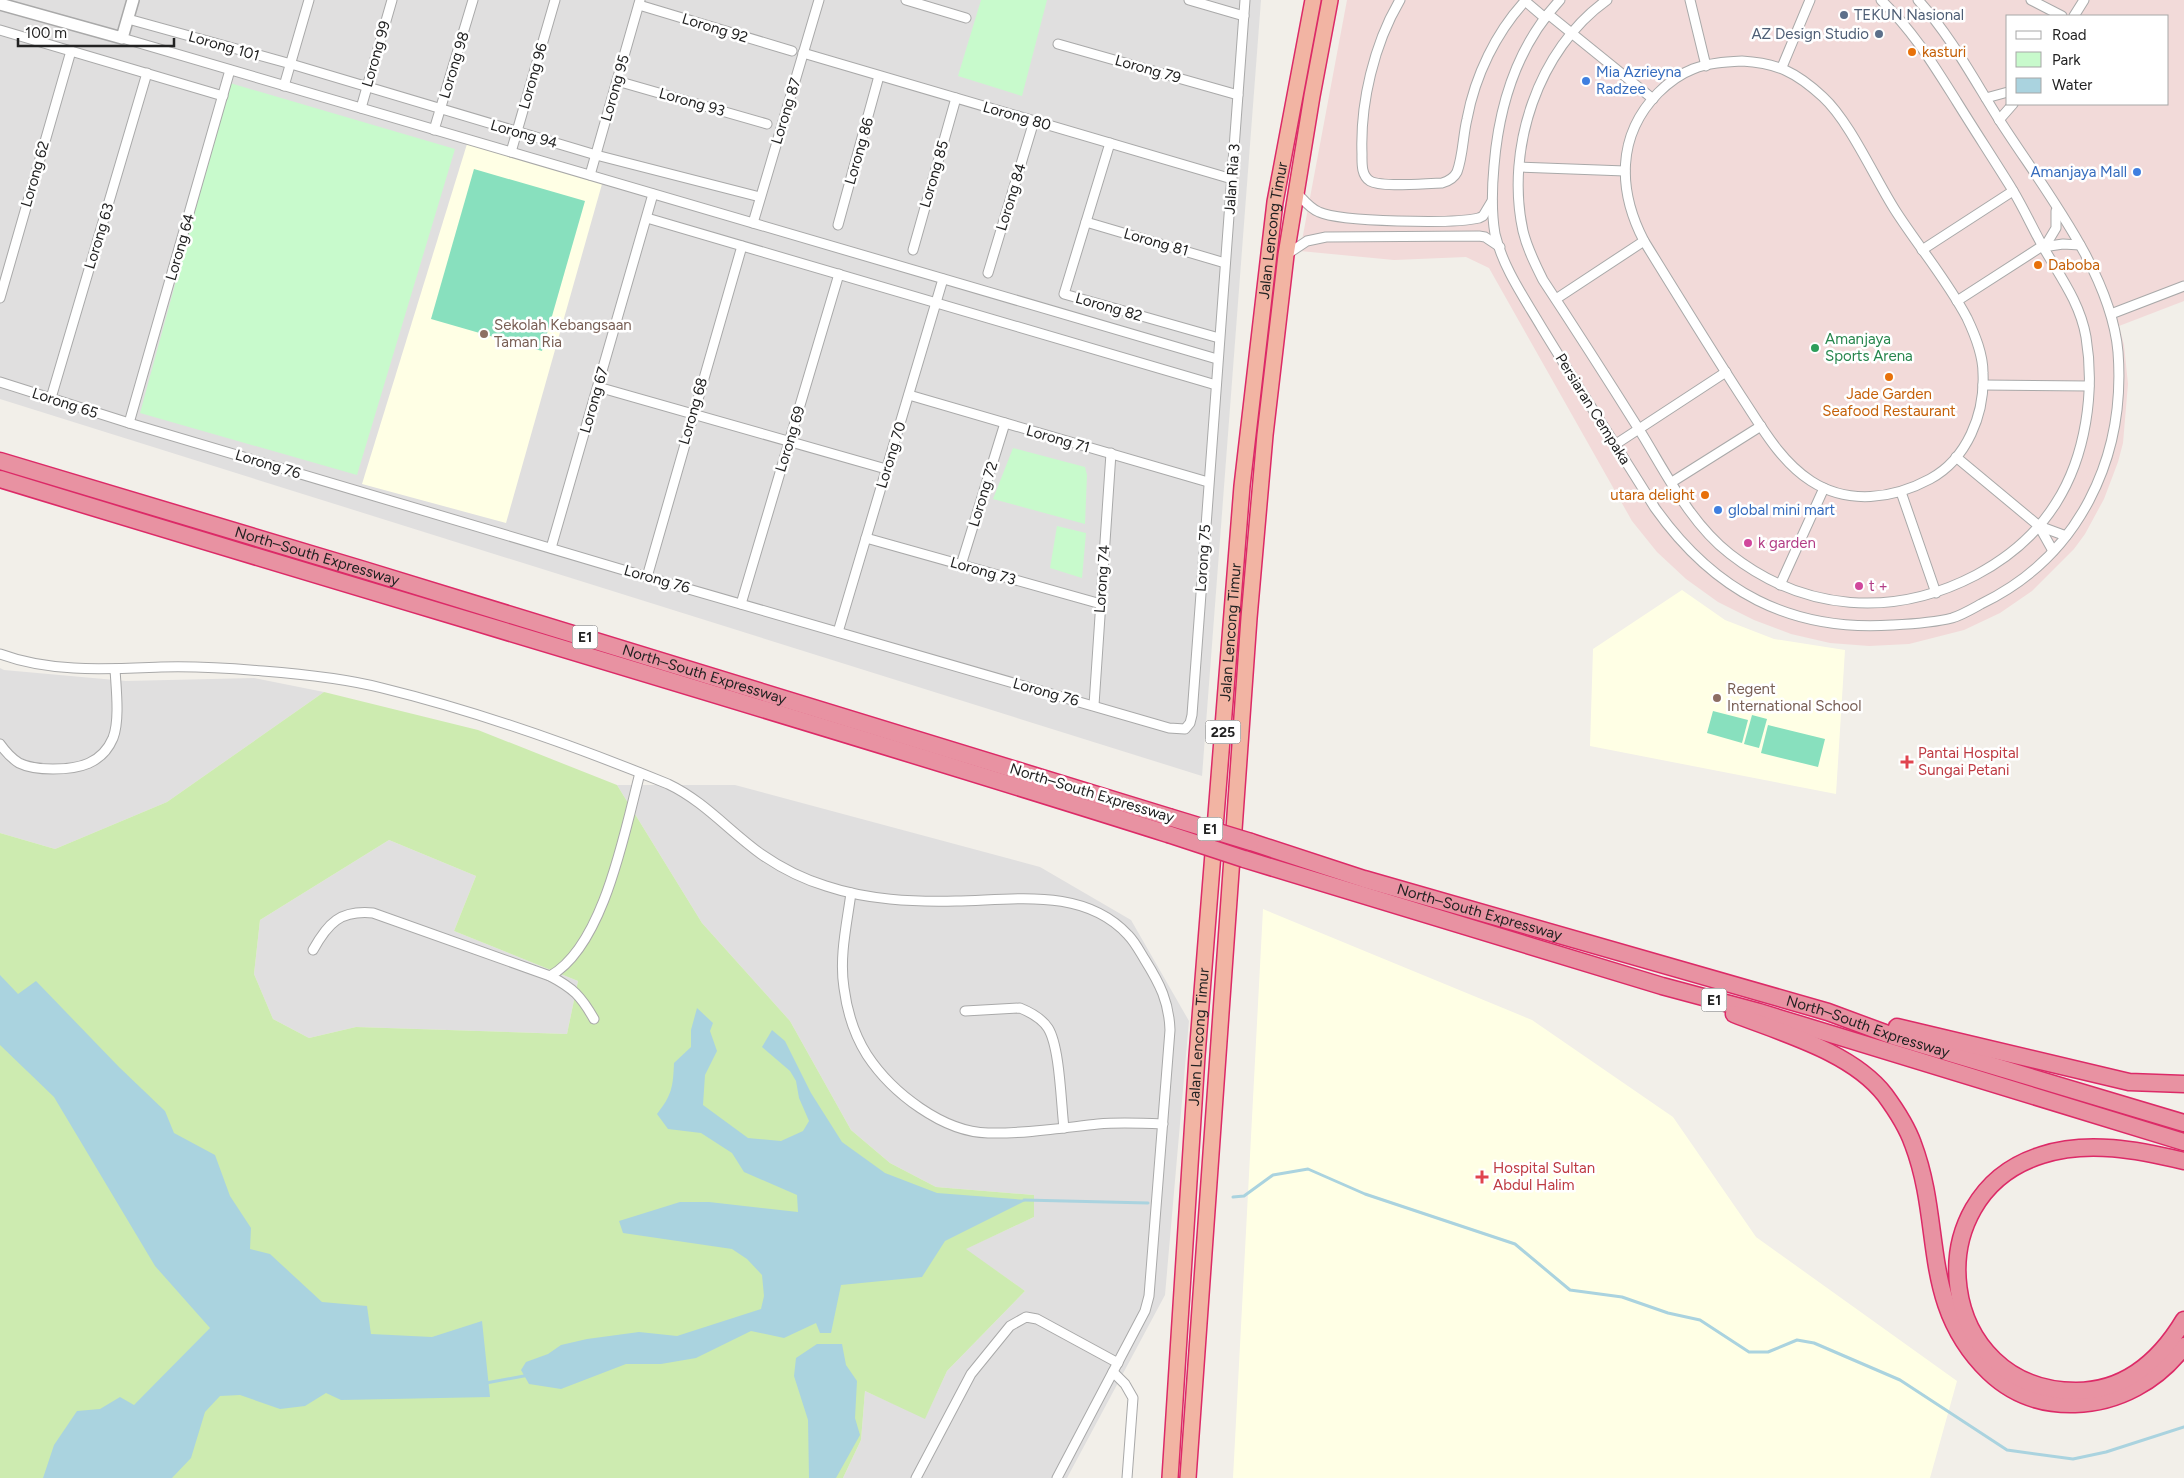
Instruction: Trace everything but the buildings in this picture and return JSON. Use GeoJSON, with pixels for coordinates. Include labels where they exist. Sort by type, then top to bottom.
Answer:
{"type":"FeatureCollection","features":[{"type":"Feature","properties":{"kind":"highway","name":"Jalan Lencong Timur"},"geometry":{"type":"LineString","coordinates":[[1170,1478],[1197,1056],[1242,486],[1275,202],[1313,0]]}},
{"type":"Feature","properties":{"kind":"highway","name":"Jalan Lencong Timur"},"geometry":{"type":"LineString","coordinates":[[1188,1478],[1264,435],[1286,255],[1330,0]]}},
{"type":"Feature","properties":{"kind":"highway","name":"North–South Expressway"},"geometry":{"type":"LineString","coordinates":[[0,461],[374,572],[1251,842],[1364,879],[1828,1012],[1893,1036],[2184,1123]]}},
{"type":"Feature","properties":{"kind":"highway","name":"North–South Expressway"},"geometry":{"type":"LineString","coordinates":[[0,479],[368,592],[908,752],[1244,859],[1662,986],[1759,1012],[2184,1142]]}},
{"type":"Feature","properties":{"kind":"highway"},"geometry":{"type":"LineString","coordinates":[[1662,986],[1795,1037],[1852,1067],[1883,1093],[1906,1128],[1919,1162],[1940,1285],[1948,1314],[1970,1351],[2005,1386],[2030,1397],[2049,1402],[2066,1404],[2096,1402],[2124,1394],[2142,1385],[2165,1368],[2184,1346]]}},
{"type":"Feature","properties":{"kind":"highway"},"geometry":{"type":"LineString","coordinates":[[1828,1012],[1992,1048],[2114,1080],[2184,1084]]}},
{"type":"Feature","properties":{"kind":"highway"},"geometry":{"type":"LineString","coordinates":[[2184,1161],[2131,1150],[2092,1148],[2054,1152],[2023,1162],[1994,1183],[1976,1205],[1963,1233],[1957,1266],[1959,1298],[1963,1313],[1979,1344],[2001,1367],[2028,1382],[2056,1390],[2080,1391],[2107,1387],[2139,1372],[2164,1351],[2184,1320]]}},
{"type":"Feature","properties":{"kind":"street"},"geometry":{"type":"LineString","coordinates":[[122,38],[133,0]]}},
{"type":"Feature","properties":{"kind":"street"},"geometry":{"type":"LineString","coordinates":[[284,86],[309,0]]}},
{"type":"Feature","properties":{"kind":"street","name":"Lorong 99"},"geometry":{"type":"LineString","coordinates":[[361,108],[392,0]]}},
{"type":"Feature","properties":{"kind":"street","name":"Lorong 98"},"geometry":{"type":"LineString","coordinates":[[434,130],[473,0]]}},
{"type":"Feature","properties":{"kind":"street","name":"Lorong 96"},"geometry":{"type":"LineString","coordinates":[[511,152],[555,0]]}},
{"type":"Feature","properties":{"kind":"street","name":"Lorong 87"},"geometry":{"type":"LineString","coordinates":[[752,223],[819,0]]}},
{"type":"Feature","properties":{"kind":"street"},"geometry":{"type":"LineString","coordinates":[[906,0],[966,18]]}},
{"type":"Feature","properties":{"kind":"street"},"geometry":{"type":"LineString","coordinates":[[1189,0],[1244,16]]}},
{"type":"Feature","properties":{"kind":"street","name":"Jalan Ria 3"},"geometry":{"type":"LineString","coordinates":[[1216,385],[1245,0]]}},
{"type":"Feature","properties":{"kind":"street"},"geometry":{"type":"LineString","coordinates":[[1400,0],[1385,30],[1377,54],[1362,121],[1362,170],[1370,181],[1381,184],[1442,183],[1448,182],[1456,174],[1467,116],[1476,84],[1492,49],[1525,1],[1571,34],[1653,99]]}},
{"type":"Feature","properties":{"kind":"street"},"geometry":{"type":"LineString","coordinates":[[1607,0],[1571,34],[1558,51],[1533,99],[1524,129],[1519,200],[1523,233],[1532,257],[1556,299],[1672,482],[1716,542],[1745,565],[1780,585],[1817,598],[1844,602],[1881,603],[1936,593],[1957,584],[2012,553],[2038,526],[2056,504],[2080,449],[2086,418],[2089,386],[2086,335],[2078,306],[2013,191],[1930,58],[1904,22],[1881,0]]}},
{"type":"Feature","properties":{"kind":"street"},"geometry":{"type":"LineString","coordinates":[[1690,0],[1706,66]]}},
{"type":"Feature","properties":{"kind":"street"},"geometry":{"type":"LineString","coordinates":[[1782,67],[1810,0]]}},
{"type":"Feature","properties":{"kind":"street","name":"Persiaran Cempaka"},"geometry":{"type":"LineString","coordinates":[[1555,1],[1521,57],[1505,98],[1499,120],[1492,201],[1496,234],[1509,271],[1563,362],[1663,520],[1714,574],[1772,607],[1817,622],[1868,627],[1911,624],[1953,618],[2011,587],[2053,551],[2080,518],[2099,482],[2111,447],[2116,422],[2118,352],[2111,314],[2080,245],[1940,26],[1918,0]]}},
{"type":"Feature","properties":{"kind":"street"},"geometry":{"type":"LineString","coordinates":[[2031,0],[2060,15]]}},
{"type":"Feature","properties":{"kind":"street"},"geometry":{"type":"LineString","coordinates":[[2075,15],[2084,0]]}},
{"type":"Feature","properties":{"kind":"street","name":"Lorong 92"},"geometry":{"type":"LineString","coordinates":[[640,3],[792,50]]}},
{"type":"Feature","properties":{"kind":"street","name":"Lorong 95"},"geometry":{"type":"LineString","coordinates":[[590,175],[640,3]]}},
{"type":"Feature","properties":{"kind":"street"},"geometry":{"type":"LineString","coordinates":[[0,4],[122,38],[1217,359]]}},
{"type":"Feature","properties":{"kind":"street"},"geometry":{"type":"LineString","coordinates":[[2040,5],[2047,15]]}},
{"type":"Feature","properties":{"kind":"street","name":"Lorong 101"},"geometry":{"type":"LineString","coordinates":[[128,19],[291,64]]}},
{"type":"Feature","properties":{"kind":"street"},"geometry":{"type":"LineString","coordinates":[[0,30],[223,96]]}},
{"type":"Feature","properties":{"kind":"street","name":"Lorong 79"},"geometry":{"type":"LineString","coordinates":[[1058,44],[1238,95]]}},
{"type":"Feature","properties":{"kind":"street","name":"Lorong 62"},"geometry":{"type":"LineString","coordinates":[[0,298],[71,51]]}},
{"type":"Feature","properties":{"kind":"street","name":"Lorong 80"},"geometry":{"type":"LineString","coordinates":[[803,54],[1232,179]]}},
{"type":"Feature","properties":{"kind":"street"},"geometry":{"type":"LineString","coordinates":[[1742,61],[1762,62],[1782,67],[1802,79],[1825,98],[1840,118],[1895,210],[1956,302],[1974,334],[1980,353],[1984,385],[1976,424],[1956,457],[1933,478],[1890,495],[1855,496],[1839,494],[1824,488],[1798,471],[1775,446],[1761,426],[1644,242],[1635,224],[1629,205],[1625,170],[1628,147],[1637,120],[1666,85],[1680,76],[1706,66],[1742,61]]}},
{"type":"Feature","properties":{"kind":"street","name":"Lorong 94"},"geometry":{"type":"LineString","coordinates":[[291,64],[596,155],[760,197]]}},
{"type":"Feature","properties":{"kind":"street","name":"Lorong 64"},"geometry":{"type":"LineString","coordinates":[[129,423],[230,70]]}},
{"type":"Feature","properties":{"kind":"street","name":"Lorong 63"},"geometry":{"type":"LineString","coordinates":[[50,398],[147,73]]}},
{"type":"Feature","properties":{"kind":"street","name":"Lorong 86"},"geometry":{"type":"LineString","coordinates":[[838,225],[879,76]]}},
{"type":"Feature","properties":{"kind":"street","name":"Lorong 93"},"geometry":{"type":"LineString","coordinates":[[617,81],[767,124]]}},
{"type":"Feature","properties":{"kind":"street"},"geometry":{"type":"LineString","coordinates":[[1986,98],[2006,93]]}},
{"type":"Feature","properties":{"kind":"street","name":"Lorong 85"},"geometry":{"type":"LineString","coordinates":[[913,250],[956,98]]}},
{"type":"Feature","properties":{"kind":"street"},"geometry":{"type":"LineString","coordinates":[[1999,120],[2012,105]]}},
{"type":"Feature","properties":{"kind":"street","name":"Lorong 84"},"geometry":{"type":"LineString","coordinates":[[988,273],[1034,121]]}},
{"type":"Feature","properties":{"kind":"street","name":"Lorong 82"},"geometry":{"type":"LineString","coordinates":[[1110,143],[1064,294],[1219,338]]}},
{"type":"Feature","properties":{"kind":"street"},"geometry":{"type":"LineString","coordinates":[[1520,167],[1625,170]]}},
{"type":"Feature","properties":{"kind":"street"},"geometry":{"type":"LineString","coordinates":[[1922,250],[2013,191]]}},
{"type":"Feature","properties":{"kind":"street"},"geometry":{"type":"LineString","coordinates":[[1296,192],[1310,207],[1326,215],[1415,221],[1479,218],[1483,216],[1492,201]]}},
{"type":"Feature","properties":{"kind":"street","name":"Lorong 67"},"geometry":{"type":"LineString","coordinates":[[551,548],[653,194]]}},
{"type":"Feature","properties":{"kind":"street"},"geometry":{"type":"LineString","coordinates":[[1956,302],[2043,247],[2051,238],[2056,228],[2055,206]]}},
{"type":"Feature","properties":{"kind":"street"},"geometry":{"type":"LineString","coordinates":[[647,218],[1216,385]]}},
{"type":"Feature","properties":{"kind":"street","name":"Lorong 81"},"geometry":{"type":"LineString","coordinates":[[1086,222],[1225,262]]}},
{"type":"Feature","properties":{"kind":"street"},"geometry":{"type":"LineString","coordinates":[[1286,255],[1307,241],[1326,237],[1479,236],[1500,247]]}},
{"type":"Feature","properties":{"kind":"street"},"geometry":{"type":"LineString","coordinates":[[1556,299],[1644,242]]}},
{"type":"Feature","properties":{"kind":"street"},"geometry":{"type":"LineString","coordinates":[[2043,247],[2063,244],[2080,245]]}},
{"type":"Feature","properties":{"kind":"street","name":"Lorong 68"},"geometry":{"type":"LineString","coordinates":[[647,577],[742,246]]}},
{"type":"Feature","properties":{"kind":"street","name":"Lorong 69"},"geometry":{"type":"LineString","coordinates":[[741,604],[839,274]]}},
{"type":"Feature","properties":{"kind":"street","name":"Lorong 70"},"geometry":{"type":"LineString","coordinates":[[838,632],[944,279]]}},
{"type":"Feature","properties":{"kind":"street"},"geometry":{"type":"LineString","coordinates":[[2111,314],[2184,286]]}},
{"type":"Feature","properties":{"kind":"street"},"geometry":{"type":"LineString","coordinates":[[1616,444],[1726,372]]}},
{"type":"Feature","properties":{"kind":"street","name":"Lorong 65"},"geometry":{"type":"LineString","coordinates":[[0,382],[129,423]]}},
{"type":"Feature","properties":{"kind":"street","name":"Lorong 75"},"geometry":{"type":"LineString","coordinates":[[1185,729],[1190,723],[1192,715],[1216,385]]}},
{"type":"Feature","properties":{"kind":"street"},"geometry":{"type":"LineString","coordinates":[[1984,385],[2089,386]]}},
{"type":"Feature","properties":{"kind":"street"},"geometry":{"type":"LineString","coordinates":[[598,387],[886,469]]}},
{"type":"Feature","properties":{"kind":"street","name":"Lorong 71"},"geometry":{"type":"LineString","coordinates":[[909,395],[1208,482]]}},
{"type":"Feature","properties":{"kind":"street","name":"Lorong 76"},"geometry":{"type":"LineString","coordinates":[[129,423],[647,577],[1169,728],[1185,729]]}},
{"type":"Feature","properties":{"kind":"street","name":"Lorong 72"},"geometry":{"type":"LineString","coordinates":[[961,565],[1005,423]]}},
{"type":"Feature","properties":{"kind":"street"},"geometry":{"type":"LineString","coordinates":[[1672,482],[1761,426]]}},
{"type":"Feature","properties":{"kind":"street","name":"Lorong 74"},"geometry":{"type":"LineString","coordinates":[[1094,705],[1110,454]]}},
{"type":"Feature","properties":{"kind":"street"},"geometry":{"type":"LineString","coordinates":[[1956,457],[2038,526],[2053,551]]}},
{"type":"Feature","properties":{"kind":"street"},"geometry":{"type":"LineString","coordinates":[[1780,585],[1824,488]]}},
{"type":"Feature","properties":{"kind":"street"},"geometry":{"type":"LineString","coordinates":[[1901,492],[1936,593]]}},
{"type":"Feature","properties":{"kind":"street"},"geometry":{"type":"LineString","coordinates":[[2038,526],[2066,536]]}},
{"type":"Feature","properties":{"kind":"street","name":"Lorong 73"},"geometry":{"type":"LineString","coordinates":[[866,538],[1100,604]]}},
{"type":"Feature","properties":{"kind":"street"},"geometry":{"type":"LineString","coordinates":[[0,654],[49,665],[116,669],[182,667],[254,670],[381,687],[462,710],[539,735],[685,792],[776,864],[824,886],[885,899],[923,902],[1052,899],[1096,911],[1122,928],[1130,937],[1166,997],[1170,1014],[1148,1304],[1057,1478]]}},
{"type":"Feature","properties":{"kind":"street"},"geometry":{"type":"LineString","coordinates":[[0,744],[15,760],[27,766],[66,768],[84,766],[95,760],[104,753],[114,736],[116,720],[116,669]]}},
{"type":"Feature","properties":{"kind":"street"},"geometry":{"type":"LineString","coordinates":[[550,976],[568,963],[593,925],[616,863],[640,773]]}},
{"type":"Feature","properties":{"kind":"street"},"geometry":{"type":"LineString","coordinates":[[852,893],[846,934],[843,987],[853,1024],[868,1057],[918,1106],[962,1129],[988,1133],[1100,1124],[1162,1124]]}},
{"type":"Feature","properties":{"kind":"street"},"geometry":{"type":"LineString","coordinates":[[313,950],[323,932],[333,922],[346,914],[359,912],[373,913],[550,976],[570,987],[581,998],[594,1019]]}},
{"type":"Feature","properties":{"kind":"street"},"geometry":{"type":"LineString","coordinates":[[965,1011],[1020,1008],[1047,1026],[1055,1046],[1064,1128]]}},
{"type":"Feature","properties":{"kind":"street"},"geometry":{"type":"LineString","coordinates":[[916,1478],[964,1384],[989,1351],[1015,1322],[1026,1317],[1037,1318],[1118,1363]]}},
{"type":"Feature","properties":{"kind":"street"},"geometry":{"type":"LineString","coordinates":[[1113,1372],[1130,1390],[1133,1398],[1127,1478]]}},
{"type":"Feature","properties":{"kind":"shaded area"},"geometry":{"type":"Polygon","coordinates":[[[0,0],[1261,0],[1202,776],[0,399],[0,0]]]}},
{"type":"Feature","properties":{"kind":"shaded area"},"geometry":{"type":"Polygon","coordinates":[[[1347,0],[2184,0],[2184,301],[2119,326],[2124,345],[2128,384],[2123,443],[2104,499],[2085,534],[2074,549],[2032,591],[2000,613],[1964,630],[1909,644],[1869,646],[1830,643],[1791,634],[1754,620],[1718,602],[1686,579],[1657,552],[1632,521],[1489,268],[1466,257],[1394,260],[1300,251],[1347,0]]]}},
{"type":"Feature","properties":{"kind":"shaded area","name":"Sekolah Kebangsaan Taman Ria"},"geometry":{"type":"Polygon","coordinates":[[[467,144],[602,184],[506,523],[362,484],[467,144]]]}},
{"type":"Feature","properties":{"kind":"shaded area","name":"Regent International School"},"geometry":{"type":"Polygon","coordinates":[[[1682,590],[1725,620],[1774,639],[1845,650],[1836,794],[1590,746],[1593,649],[1682,590]]]}},
{"type":"Feature","properties":{"kind":"shaded area"},"geometry":{"type":"Polygon","coordinates":[[[0,668],[4,670],[126,681],[254,678],[324,692],[167,802],[55,849],[0,833],[0,668]]]}},
{"type":"Feature","properties":{"kind":"shaded area"},"geometry":{"type":"Polygon","coordinates":[[[617,785],[735,785],[1040,867],[1131,920],[1189,1021],[1165,1295],[1067,1478],[843,1478],[861,1440],[865,1391],[925,1418],[947,1371],[1025,1291],[965,1249],[1034,1217],[1034,1195],[936,1187],[890,1163],[851,1130],[790,1021],[702,923],[617,785]]]}},
{"type":"Feature","properties":{"kind":"shaded area"},"geometry":{"type":"Polygon","coordinates":[[[389,840],[476,876],[454,931],[578,981],[567,1034],[356,1027],[309,1038],[273,1019],[254,974],[260,920],[389,840]]]}},
{"type":"Feature","properties":{"kind":"shaded area","name":"Hospital Sultan Abdul Halim"},"geometry":{"type":"Polygon","coordinates":[[[1263,909],[1532,1020],[1673,1117],[1756,1237],[1957,1381],[1930,1478],[1233,1478],[1263,909]]]}},
{"type":"Feature","properties":{"kind":"green space"},"geometry":{"type":"Polygon","coordinates":[[[981,0],[1047,0],[1022,96],[958,76],[981,0]]]}},
{"type":"Feature","properties":{"kind":"green space"},"geometry":{"type":"Polygon","coordinates":[[[230,83],[455,149],[357,475],[140,413],[230,83]]]}},
{"type":"Feature","properties":{"kind":"green space"},"geometry":{"type":"Polygon","coordinates":[[[474,169],[585,201],[542,351],[431,319],[474,169]]]}},
{"type":"Feature","properties":{"kind":"green space"},"geometry":{"type":"Polygon","coordinates":[[[1013,448],[1085,467],[1087,475],[1085,524],[993,499],[1013,448]]]}},
{"type":"Feature","properties":{"kind":"green space"},"geometry":{"type":"Polygon","coordinates":[[[1057,526],[1086,533],[1082,578],[1050,568],[1057,526]]]}},
{"type":"Feature","properties":{"kind":"green space"},"geometry":{"type":"Polygon","coordinates":[[[324,692],[478,730],[617,785],[702,923],[790,1021],[851,1130],[890,1163],[936,1187],[1034,1195],[1034,1217],[966,1249],[1025,1291],[947,1371],[925,1419],[865,1391],[861,1440],[843,1478],[0,1478],[0,833],[55,849],[167,802],[324,692]],[[389,840],[260,920],[254,974],[273,1019],[309,1038],[356,1027],[567,1034],[578,981],[454,931],[476,876],[389,840]]]}},
{"type":"Feature","properties":{"kind":"green space"},"geometry":{"type":"Polygon","coordinates":[[[1713,711],[1748,720],[1742,743],[1707,733],[1713,711]]]}},
{"type":"Feature","properties":{"kind":"green space"},"geometry":{"type":"Polygon","coordinates":[[[1752,715],[1767,719],[1759,748],[1744,744],[1752,715]]]}},
{"type":"Feature","properties":{"kind":"green space"},"geometry":{"type":"Polygon","coordinates":[[[1768,725],[1825,739],[1818,767],[1761,753],[1768,725]]]}},
{"type":"Feature","properties":{"kind":"water"},"geometry":{"type":"Polygon","coordinates":[[[0,975],[18,994],[36,981],[119,1067],[165,1111],[174,1133],[215,1155],[230,1196],[251,1228],[250,1249],[270,1254],[322,1302],[367,1306],[371,1334],[432,1337],[482,1321],[490,1397],[341,1400],[326,1393],[305,1406],[280,1409],[240,1395],[220,1396],[205,1412],[191,1458],[172,1478],[43,1478],[54,1445],[77,1411],[100,1409],[120,1397],[134,1405],[210,1328],[155,1266],[54,1097],[0,1045],[0,975]]]}},
{"type":"Feature","properties":{"kind":"water"},"geometry":{"type":"Polygon","coordinates":[[[697,1008],[713,1023],[710,1031],[717,1051],[705,1075],[703,1105],[748,1138],[781,1141],[803,1131],[809,1121],[799,1098],[796,1081],[790,1071],[762,1047],[772,1030],[785,1041],[811,1093],[842,1142],[885,1173],[937,1193],[1027,1200],[945,1241],[922,1277],[841,1285],[831,1333],[820,1333],[816,1323],[784,1338],[751,1331],[696,1358],[661,1364],[626,1364],[561,1389],[529,1384],[521,1370],[526,1362],[548,1354],[561,1345],[587,1339],[639,1332],[677,1336],[761,1309],[764,1296],[762,1275],[747,1259],[732,1249],[623,1233],[619,1221],[680,1202],[709,1202],[798,1212],[797,1195],[744,1172],[732,1153],[701,1133],[668,1129],[657,1114],[671,1090],[674,1063],[691,1047],[691,1030],[697,1008]]]}},
{"type":"Feature","properties":{"kind":"water"},"geometry":{"type":"Polygon","coordinates":[[[817,1344],[842,1344],[846,1365],[857,1381],[855,1418],[860,1435],[836,1478],[809,1478],[808,1420],[794,1376],[796,1358],[817,1344]]]}},
{"type":"Feature","properties":{"kind":"waterway"},"geometry":{"type":"LineString","coordinates":[[1233,1197],[1244,1196],[1273,1175],[1308,1169],[1365,1194],[1515,1244],[1570,1290],[1622,1297],[1668,1313],[1700,1320],[1749,1352],[1768,1352],[1797,1340],[1814,1343],[1900,1380],[2007,1450],[2073,1459],[2106,1452],[2184,1427]]}},
{"type":"Feature","properties":{"kind":"waterway"},"geometry":{"type":"LineString","coordinates":[[1024,1200],[1148,1203]]}},
{"type":"Feature","properties":{"kind":"waterway"},"geometry":{"type":"LineString","coordinates":[[486,1383],[529,1375]]}},
{"type":"Feature","properties":{"kind":"place","name":"TEKUN Nasional"},"geometry":{"type":"Point","coordinates":[1844,15]}},
{"type":"Feature","properties":{"kind":"place","name":"AZ Design Studio"},"geometry":{"type":"Point","coordinates":[1879,34]}},
{"type":"Feature","properties":{"kind":"place","name":"kasturi"},"geometry":{"type":"Point","coordinates":[1912,52]}},
{"type":"Feature","properties":{"kind":"place","name":"Mia Azrieyna Radzee"},"geometry":{"type":"Point","coordinates":[1586,81]}},
{"type":"Feature","properties":{"kind":"place","name":"Amanjaya Mall"},"geometry":{"type":"Point","coordinates":[2137,172]}},
{"type":"Feature","properties":{"kind":"place","name":"Daboba"},"geometry":{"type":"Point","coordinates":[2038,265]}},
{"type":"Feature","properties":{"kind":"place","name":"Sekolah Kebangsaan Taman Ria"},"geometry":{"type":"Point","coordinates":[484,334]}},
{"type":"Feature","properties":{"kind":"place","name":"Amanjaya Sports Arena"},"geometry":{"type":"Point","coordinates":[1815,348]}},
{"type":"Feature","properties":{"kind":"place","name":"Jade Garden Seafood Restaurant"},"geometry":{"type":"Point","coordinates":[1889,377]}},
{"type":"Feature","properties":{"kind":"place","name":"utara delight"},"geometry":{"type":"Point","coordinates":[1705,495]}},
{"type":"Feature","properties":{"kind":"place","name":"global mini mart"},"geometry":{"type":"Point","coordinates":[1718,510]}},
{"type":"Feature","properties":{"kind":"place","name":"k garden"},"geometry":{"type":"Point","coordinates":[1748,543]}},
{"type":"Feature","properties":{"kind":"place","name":"t +"},"geometry":{"type":"Point","coordinates":[1859,586]}},
{"type":"Feature","properties":{"kind":"place","name":"Regent International School"},"geometry":{"type":"Point","coordinates":[1717,698]}},
{"type":"Feature","properties":{"kind":"place","name":"Pantai Hospital Sungai Petani"},"geometry":{"type":"Point","coordinates":[1907,762]}},
{"type":"Feature","properties":{"kind":"place","name":"Hospital Sultan Abdul Halim"},"geometry":{"type":"Point","coordinates":[1482,1177]}}]}
